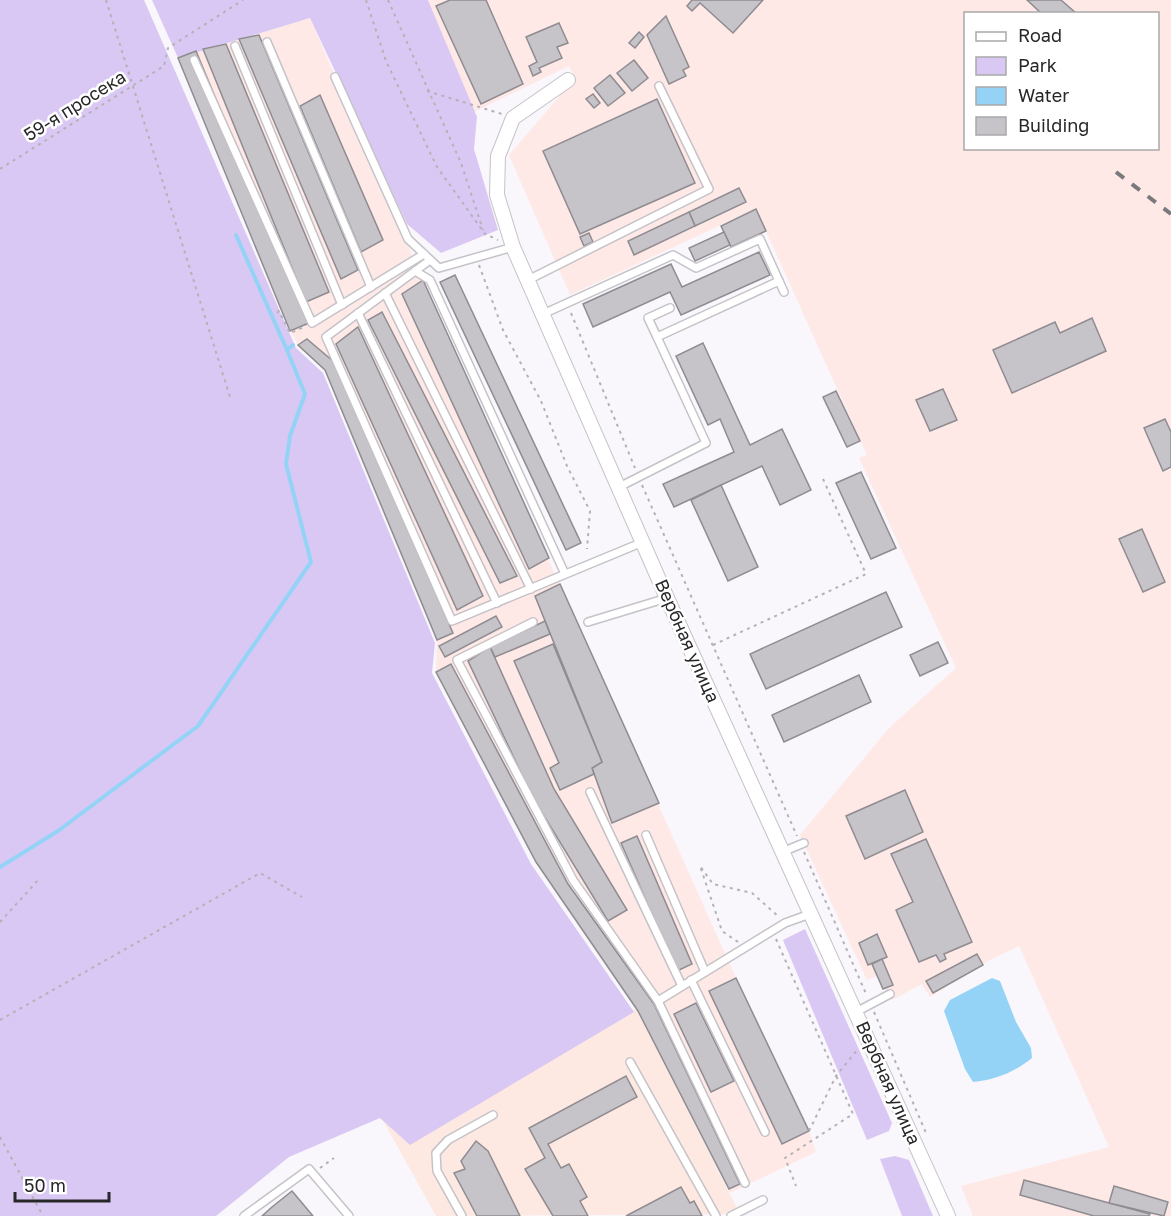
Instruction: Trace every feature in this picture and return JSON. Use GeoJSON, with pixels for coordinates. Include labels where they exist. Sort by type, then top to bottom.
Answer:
{"type":"FeatureCollection","features":[{"type":"Feature","properties":{"kind":"street"},"geometry":{"type":"LineString","coordinates":[[513,118],[568,80]]}},
{"type":"Feature","properties":{"kind":"street","name":"Вербная улица"},"geometry":{"type":"LineString","coordinates":[[513,118],[498,156],[497,195],[513,247],[667,598],[948,1216]]}},
{"type":"Feature","properties":{"kind":"lane"},"geometry":{"type":"LineString","coordinates":[[267,42],[371,287]]}},
{"type":"Feature","properties":{"kind":"lane"},"geometry":{"type":"LineString","coordinates":[[235,46],[342,305]]}},
{"type":"Feature","properties":{"kind":"lane"},"geometry":{"type":"LineString","coordinates":[[194,60],[312,323],[424,254]]}},
{"type":"Feature","properties":{"kind":"lane"},"geometry":{"type":"LineString","coordinates":[[335,77],[408,239],[440,268],[513,247]]}},
{"type":"Feature","properties":{"kind":"lane"},"geometry":{"type":"LineString","coordinates":[[528,280],[709,189],[659,86]]}},
{"type":"Feature","properties":{"kind":"lane"},"geometry":{"type":"LineString","coordinates":[[543,314],[673,255],[696,268],[760,239],[784,292]]}},
{"type":"Feature","properties":{"kind":"lane"},"geometry":{"type":"LineString","coordinates":[[430,260],[326,337],[452,621],[643,542]]}},
{"type":"Feature","properties":{"kind":"lane"},"geometry":{"type":"LineString","coordinates":[[415,271],[430,280],[565,574]]}},
{"type":"Feature","properties":{"kind":"lane"},"geometry":{"type":"LineString","coordinates":[[657,337],[779,281]]}},
{"type":"Feature","properties":{"kind":"lane"},"geometry":{"type":"LineString","coordinates":[[385,293],[531,588]]}},
{"type":"Feature","properties":{"kind":"lane"},"geometry":{"type":"LineString","coordinates":[[619,487],[706,443],[648,318],[670,308]]}},
{"type":"Feature","properties":{"kind":"lane"},"geometry":{"type":"LineString","coordinates":[[358,313],[497,603]]}},
{"type":"Feature","properties":{"kind":"lane"},"geometry":{"type":"LineString","coordinates":[[588,622],[667,598]]}},
{"type":"Feature","properties":{"kind":"lane"},"geometry":{"type":"LineString","coordinates":[[533,622],[457,660],[573,880],[658,1000],[745,1183]]}},
{"type":"Feature","properties":{"kind":"lane"},"geometry":{"type":"LineString","coordinates":[[590,792],[682,986]]}},
{"type":"Feature","properties":{"kind":"lane"},"geometry":{"type":"LineString","coordinates":[[646,835],[705,972]]}},
{"type":"Feature","properties":{"kind":"lane"},"geometry":{"type":"LineString","coordinates":[[782,852],[802,844]]}},
{"type":"Feature","properties":{"kind":"lane"},"geometry":{"type":"LineString","coordinates":[[658,1000],[785,923],[810,914]]}},
{"type":"Feature","properties":{"kind":"lane"},"geometry":{"type":"LineString","coordinates":[[691,980],[765,1132]]}},
{"type":"Feature","properties":{"kind":"lane"},"geometry":{"type":"LineString","coordinates":[[856,1012],[890,994]]}},
{"type":"Feature","properties":{"kind":"lane"},"geometry":{"type":"LineString","coordinates":[[630,1062],[716,1216]]}},
{"type":"Feature","properties":{"kind":"lane"},"geometry":{"type":"LineString","coordinates":[[462,1216],[437,1171],[436,1154],[448,1140],[493,1115]]}},
{"type":"Feature","properties":{"kind":"lane"},"geometry":{"type":"LineString","coordinates":[[244,1216],[309,1169],[349,1216]]}},
{"type":"Feature","properties":{"kind":"lane"},"geometry":{"type":"LineString","coordinates":[[731,1216],[763,1200]]}},
{"type":"Feature","properties":{"kind":"path"},"geometry":{"type":"LineString","coordinates":[[106,0],[230,397]]}},
{"type":"Feature","properties":{"kind":"path","name":"59-я просека"},"geometry":{"type":"LineString","coordinates":[[0,169],[164,66],[168,48],[243,0]]}},
{"type":"Feature","properties":{"kind":"path"},"geometry":{"type":"LineString","coordinates":[[368,0],[386,62],[437,167],[485,234],[513,247]]}},
{"type":"Feature","properties":{"kind":"path"},"geometry":{"type":"LineString","coordinates":[[388,0],[461,163],[485,234]]}},
{"type":"Feature","properties":{"kind":"path"},"geometry":{"type":"LineString","coordinates":[[427,91],[513,118]]}},
{"type":"Feature","properties":{"kind":"path"},"geometry":{"type":"LineString","coordinates":[[476,257],[503,330],[541,401],[567,466],[590,511],[587,549]]}},
{"type":"Feature","properties":{"kind":"path"},"geometry":{"type":"LineString","coordinates":[[567,304],[638,477],[802,844],[929,1140]]}},
{"type":"Feature","properties":{"kind":"path"},"geometry":{"type":"LineString","coordinates":[[277,313],[279,311],[290,333],[312,323]]}},
{"type":"Feature","properties":{"kind":"path"},"geometry":{"type":"LineString","coordinates":[[714,645],[866,574],[823,479]]}},
{"type":"Feature","properties":{"kind":"path"},"geometry":{"type":"LineString","coordinates":[[746,947],[722,931],[700,866],[713,884],[752,893],[785,923]]}},
{"type":"Feature","properties":{"kind":"path"},"geometry":{"type":"LineString","coordinates":[[0,1020],[260,873],[302,897]]}},
{"type":"Feature","properties":{"kind":"path"},"geometry":{"type":"LineString","coordinates":[[0,922],[40,878]]}},
{"type":"Feature","properties":{"kind":"path"},"geometry":{"type":"LineString","coordinates":[[772,931],[853,1114],[784,1158],[796,1186]]}},
{"type":"Feature","properties":{"kind":"path"},"geometry":{"type":"LineString","coordinates":[[809,1131],[836,1076],[867,1037]]}},
{"type":"Feature","properties":{"kind":"path"},"geometry":{"type":"LineString","coordinates":[[0,1137],[43,1216]]}},
{"type":"Feature","properties":{"kind":"path"},"geometry":{"type":"LineString","coordinates":[[313,1173],[334,1158]]}},
{"type":"Feature","properties":{"kind":"shaded area"},"geometry":{"type":"Polygon","coordinates":[[[428,0],[1171,0],[1171,1216],[973,1216],[961,1186],[1109,1147],[1019,946],[990,960],[930,997],[922,984],[892,1000],[877,976],[867,980],[800,835],[890,727],[956,668],[859,458],[867,455],[756,209],[570,295],[509,155],[575,78],[569,66],[474,112],[428,0]]]}},
{"type":"Feature","properties":{"kind":"shaded area"},"geometry":{"type":"Polygon","coordinates":[[[310,18],[423,280],[736,978],[809,1131],[816,1152],[730,1193],[639,1011],[536,862],[436,672],[437,640],[325,370],[298,345],[290,331],[178,58],[310,18]]]}},
{"type":"Feature","properties":{"kind":"shaded area"},"geometry":{"type":"Polygon","coordinates":[[[600,998],[638,1011],[740,1214],[436,1216],[381,1117],[600,998]]]}},
{"type":"Feature","properties":{"kind":"green space"},"geometry":{"type":"Polygon","coordinates":[[[0,0],[144,0],[296,348],[323,373],[435,643],[432,673],[531,864],[634,1012],[410,1145],[380,1118],[289,1157],[216,1216],[0,1216],[0,0]]]}},
{"type":"Feature","properties":{"kind":"green space"},"geometry":{"type":"Polygon","coordinates":[[[152,0],[428,0],[477,117],[474,149],[498,230],[441,253],[407,224],[310,18],[178,58],[152,0]]]}},
{"type":"Feature","properties":{"kind":"green space"},"geometry":{"type":"Polygon","coordinates":[[[805,929],[892,1123],[889,1131],[867,1140],[783,940],[805,929]]]}},
{"type":"Feature","properties":{"kind":"green space"},"geometry":{"type":"Polygon","coordinates":[[[895,1156],[909,1160],[933,1216],[902,1216],[880,1159],[895,1156]]]}},
{"type":"Feature","properties":{"kind":"water"},"geometry":{"type":"Polygon","coordinates":[[[992,978],[1000,981],[1016,1022],[1031,1048],[1032,1058],[1004,1074],[973,1082],[965,1069],[944,1011],[950,1000],[992,978]]]}},
{"type":"Feature","properties":{"kind":"building"},"geometry":{"type":"Polygon","coordinates":[[[450,0],[486,0],[523,84],[481,104],[436,6],[450,0]]]}},
{"type":"Feature","properties":{"kind":"building"},"geometry":{"type":"Polygon","coordinates":[[[692,0],[763,0],[733,33],[700,3],[692,11],[687,6],[692,0]]]}},
{"type":"Feature","properties":{"kind":"building"},"geometry":{"type":"Polygon","coordinates":[[[1027,0],[1061,0],[1075,12],[1040,12],[1027,0]]]}},
{"type":"Feature","properties":{"kind":"building"},"geometry":{"type":"Polygon","coordinates":[[[666,16],[689,67],[683,70],[686,76],[669,84],[647,35],[666,16]]]}},
{"type":"Feature","properties":{"kind":"building"},"geometry":{"type":"Polygon","coordinates":[[[559,23],[568,43],[557,47],[562,58],[539,68],[541,72],[533,76],[529,66],[537,62],[526,37],[559,23]]]}},
{"type":"Feature","properties":{"kind":"building"},"geometry":{"type":"Polygon","coordinates":[[[639,32],[644,37],[635,48],[629,43],[639,32]]]}},
{"type":"Feature","properties":{"kind":"building"},"geometry":{"type":"Polygon","coordinates":[[[259,35],[358,270],[341,279],[239,39],[259,35]]]}},
{"type":"Feature","properties":{"kind":"building"},"geometry":{"type":"Polygon","coordinates":[[[226,44],[329,292],[306,302],[203,49],[226,44]]]}},
{"type":"Feature","properties":{"kind":"building"},"geometry":{"type":"Polygon","coordinates":[[[196,51],[309,323],[290,331],[178,58],[196,51]]]}},
{"type":"Feature","properties":{"kind":"building"},"geometry":{"type":"Polygon","coordinates":[[[634,60],[648,78],[632,91],[617,73],[634,60]]]}},
{"type":"Feature","properties":{"kind":"building"},"geometry":{"type":"Polygon","coordinates":[[[610,75],[625,93],[608,106],[594,88],[610,75]]]}},
{"type":"Feature","properties":{"kind":"building"},"geometry":{"type":"Polygon","coordinates":[[[593,94],[600,103],[594,108],[586,99],[593,94]]]}},
{"type":"Feature","properties":{"kind":"building"},"geometry":{"type":"Polygon","coordinates":[[[320,95],[383,240],[361,252],[300,106],[320,95]]]}},
{"type":"Feature","properties":{"kind":"building"},"geometry":{"type":"Polygon","coordinates":[[[657,99],[695,183],[580,234],[543,151],[657,99]]]}},
{"type":"Feature","properties":{"kind":"building"},"geometry":{"type":"Polygon","coordinates":[[[739,188],[746,202],[695,226],[689,212],[739,188]]]}},
{"type":"Feature","properties":{"kind":"building"},"geometry":{"type":"Polygon","coordinates":[[[756,209],[766,231],[731,247],[721,226],[756,209]]]}},
{"type":"Feature","properties":{"kind":"building"},"geometry":{"type":"Polygon","coordinates":[[[689,212],[695,226],[634,255],[628,241],[689,212]]]}},
{"type":"Feature","properties":{"kind":"building"},"geometry":{"type":"Polygon","coordinates":[[[724,232],[730,245],[695,261],[689,248],[724,232]]]}},
{"type":"Feature","properties":{"kind":"building"},"geometry":{"type":"Polygon","coordinates":[[[589,233],[593,242],[584,246],[580,237],[589,233]]]}},
{"type":"Feature","properties":{"kind":"building"},"geometry":{"type":"Polygon","coordinates":[[[759,252],[770,275],[681,315],[670,292],[593,327],[583,304],[671,264],[682,287],[759,252]]]}},
{"type":"Feature","properties":{"kind":"building"},"geometry":{"type":"Polygon","coordinates":[[[455,275],[581,543],[566,550],[440,282],[455,275]]]}},
{"type":"Feature","properties":{"kind":"building"},"geometry":{"type":"Polygon","coordinates":[[[423,280],[549,558],[529,569],[402,294],[423,280]]]}},
{"type":"Feature","properties":{"kind":"building"},"geometry":{"type":"Polygon","coordinates":[[[382,312],[517,576],[500,583],[368,320],[382,312]]]}},
{"type":"Feature","properties":{"kind":"building"},"geometry":{"type":"Polygon","coordinates":[[[1092,318],[1106,351],[1012,393],[993,350],[1055,322],[1060,333],[1092,318]]]}},
{"type":"Feature","properties":{"kind":"building"},"geometry":{"type":"Polygon","coordinates":[[[358,327],[483,596],[457,610],[336,344],[358,327]]]}},
{"type":"Feature","properties":{"kind":"building"},"geometry":{"type":"Polygon","coordinates":[[[307,339],[334,362],[453,633],[437,640],[325,370],[298,345],[307,339]]]}},
{"type":"Feature","properties":{"kind":"building"},"geometry":{"type":"Polygon","coordinates":[[[703,343],[750,445],[782,429],[811,490],[780,505],[762,466],[674,507],[663,484],[734,452],[720,419],[708,425],[676,356],[703,343]]]}},
{"type":"Feature","properties":{"kind":"building"},"geometry":{"type":"Polygon","coordinates":[[[943,389],[957,420],[930,431],[916,400],[943,389]]]}},
{"type":"Feature","properties":{"kind":"building"},"geometry":{"type":"Polygon","coordinates":[[[836,391],[860,441],[847,447],[823,397],[836,391]]]}},
{"type":"Feature","properties":{"kind":"building"},"geometry":{"type":"Polygon","coordinates":[[[1165,419],[1171,432],[1171,467],[1163,471],[1144,428],[1165,419]]]}},
{"type":"Feature","properties":{"kind":"building"},"geometry":{"type":"Polygon","coordinates":[[[861,472],[896,548],[871,559],[836,483],[861,472]]]}},
{"type":"Feature","properties":{"kind":"building"},"geometry":{"type":"Polygon","coordinates":[[[721,485],[758,567],[728,581],[691,500],[721,485]]]}},
{"type":"Feature","properties":{"kind":"building"},"geometry":{"type":"Polygon","coordinates":[[[1142,529],[1165,582],[1143,592],[1119,539],[1142,529]]]}},
{"type":"Feature","properties":{"kind":"building"},"geometry":{"type":"Polygon","coordinates":[[[560,584],[659,803],[612,823],[592,768],[602,762],[535,596],[560,584]]]}},
{"type":"Feature","properties":{"kind":"building"},"geometry":{"type":"Polygon","coordinates":[[[886,592],[902,627],[766,689],[750,654],[886,592]]]}},
{"type":"Feature","properties":{"kind":"building"},"geometry":{"type":"Polygon","coordinates":[[[496,616],[502,627],[445,657],[439,646],[496,616]]]}},
{"type":"Feature","properties":{"kind":"building"},"geometry":{"type":"Polygon","coordinates":[[[545,621],[550,634],[495,657],[490,647],[545,621]]]}},
{"type":"Feature","properties":{"kind":"building"},"geometry":{"type":"Polygon","coordinates":[[[938,642],[948,663],[920,676],[910,655],[938,642]]]}},
{"type":"Feature","properties":{"kind":"building"},"geometry":{"type":"Polygon","coordinates":[[[553,644],[602,762],[592,768],[594,774],[560,790],[550,768],[559,763],[514,661],[553,644]]]}},
{"type":"Feature","properties":{"kind":"building"},"geometry":{"type":"Polygon","coordinates":[[[490,647],[554,789],[627,910],[608,921],[533,798],[468,661],[490,647]]]}},
{"type":"Feature","properties":{"kind":"building"},"geometry":{"type":"Polygon","coordinates":[[[451,664],[568,884],[654,1004],[740,1184],[729,1189],[638,1011],[536,862],[436,672],[451,664]]]}},
{"type":"Feature","properties":{"kind":"building"},"geometry":{"type":"Polygon","coordinates":[[[859,675],[871,702],[784,742],[772,715],[859,675]]]}},
{"type":"Feature","properties":{"kind":"building"},"geometry":{"type":"Polygon","coordinates":[[[905,790],[923,832],[865,859],[846,816],[905,790]]]}},
{"type":"Feature","properties":{"kind":"building"},"geometry":{"type":"Polygon","coordinates":[[[637,836],[692,964],[677,971],[621,843],[637,836]]]}},
{"type":"Feature","properties":{"kind":"building"},"geometry":{"type":"Polygon","coordinates":[[[926,839],[972,942],[944,954],[946,959],[940,962],[936,955],[919,962],[896,910],[913,902],[891,854],[926,839]]]}},
{"type":"Feature","properties":{"kind":"building"},"geometry":{"type":"Polygon","coordinates":[[[877,934],[887,957],[868,965],[859,943],[877,934]]]}},
{"type":"Feature","properties":{"kind":"building"},"geometry":{"type":"Polygon","coordinates":[[[977,954],[983,965],[933,993],[926,981],[977,954]]]}},
{"type":"Feature","properties":{"kind":"building"},"geometry":{"type":"Polygon","coordinates":[[[882,959],[893,985],[883,989],[872,964],[882,959]]]}},
{"type":"Feature","properties":{"kind":"building"},"geometry":{"type":"Polygon","coordinates":[[[736,978],[809,1131],[782,1144],[709,991],[736,978]]]}},
{"type":"Feature","properties":{"kind":"building"},"geometry":{"type":"Polygon","coordinates":[[[696,1003],[734,1081],[711,1092],[674,1014],[696,1003]]]}},
{"type":"Feature","properties":{"kind":"building"},"geometry":{"type":"Polygon","coordinates":[[[626,1076],[637,1097],[548,1144],[561,1168],[569,1164],[587,1197],[580,1201],[588,1216],[553,1216],[525,1169],[545,1158],[529,1128],[626,1076]]]}},
{"type":"Feature","properties":{"kind":"building"},"geometry":{"type":"Polygon","coordinates":[[[476,1141],[488,1151],[520,1216],[477,1216],[454,1173],[465,1169],[461,1161],[476,1141]]]}},
{"type":"Feature","properties":{"kind":"building"},"geometry":{"type":"Polygon","coordinates":[[[1024,1180],[1150,1214],[1149,1216],[1094,1216],[1020,1195],[1024,1180]]]}},
{"type":"Feature","properties":{"kind":"building"},"geometry":{"type":"Polygon","coordinates":[[[1114,1186],[1168,1202],[1164,1216],[1109,1203],[1114,1186]]]}},
{"type":"Feature","properties":{"kind":"building"},"geometry":{"type":"Polygon","coordinates":[[[681,1187],[690,1203],[694,1201],[702,1216],[626,1216],[681,1187]]]}},
{"type":"Feature","properties":{"kind":"building"},"geometry":{"type":"Polygon","coordinates":[[[292,1191],[313,1216],[262,1216],[272,1207],[292,1191]]]}},
{"type":"Feature","properties":{"kind":"waterway"},"geometry":{"type":"LineString","coordinates":[[236,235],[287,350]]}},
{"type":"Feature","properties":{"kind":"waterway"},"geometry":{"type":"LineString","coordinates":[[0,867],[58,831],[198,726],[311,562],[286,464],[290,436],[305,394],[287,350],[293,345]]}},
{"type":"Feature","properties":{"kind":"railway"},"geometry":{"type":"LineString","coordinates":[[1116,172],[1171,214]]}}]}
